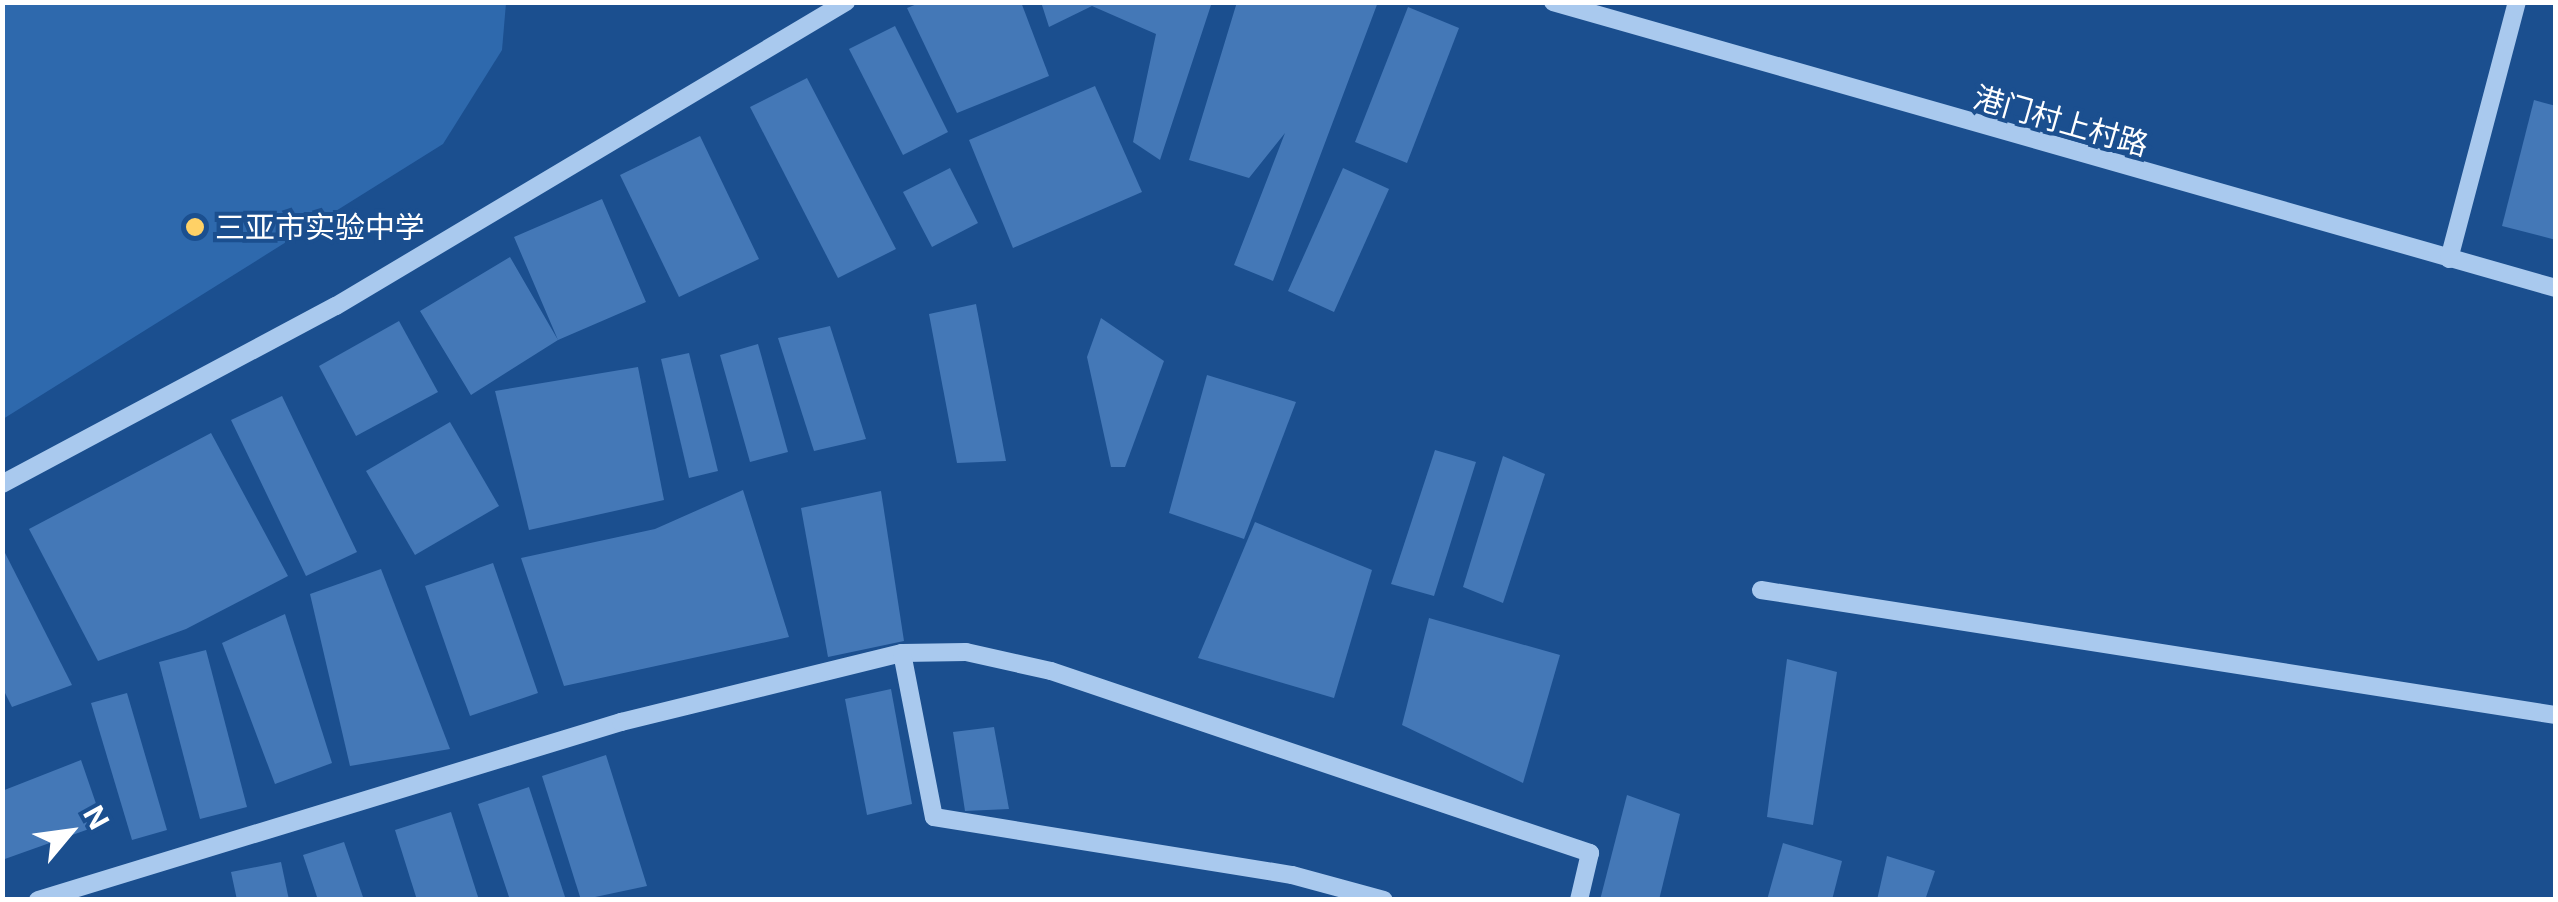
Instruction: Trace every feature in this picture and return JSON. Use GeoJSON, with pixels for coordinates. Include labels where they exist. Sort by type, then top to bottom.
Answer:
{"type":"FeatureCollection","features":[{"type":"Feature","properties":{"kind":"street"},"geometry":{"type":"LineString","coordinates":[[2,484],[336,306],[846,2]]}},
{"type":"Feature","properties":{"kind":"street","name":"港门村上村路"},"geometry":{"type":"LineString","coordinates":[[1553,2],[2556,288]]}},
{"type":"Feature","properties":{"kind":"street"},"geometry":{"type":"LineString","coordinates":[[2448,259],[2517,2]]}},
{"type":"Feature","properties":{"kind":"street"},"geometry":{"type":"LineString","coordinates":[[1761,590],[2556,715]]}},
{"type":"Feature","properties":{"kind":"street"},"geometry":{"type":"LineString","coordinates":[[38,900],[621,722],[902,653],[966,652],[1051,672],[1590,853],[1579,900]]}},
{"type":"Feature","properties":{"kind":"street"},"geometry":{"type":"LineString","coordinates":[[902,653],[934,817],[1292,874],[1384,900]]}},
{"type":"Feature","properties":{"kind":"shaded area","name":"三亚市实验中学"},"geometry":{"type":"Polygon","coordinates":[[[3,2],[506,3],[502,50],[443,144],[3,419],[3,2]]]}},
{"type":"Feature","properties":{"kind":"building"},"geometry":{"type":"Polygon","coordinates":[[[922,2],[1021,2],[1049,76],[957,113],[907,8],[922,2]]]}},
{"type":"Feature","properties":{"kind":"building"},"geometry":{"type":"Polygon","coordinates":[[[1041,2],[1212,2],[1160,160],[1133,142],[1156,34],[1092,6],[1049,27],[1041,2]]]}},
{"type":"Feature","properties":{"kind":"building"},"geometry":{"type":"Polygon","coordinates":[[[1237,2],[1378,2],[1273,281],[1234,265],[1285,133],[1249,178],[1189,160],[1237,2]]]}},
{"type":"Feature","properties":{"kind":"building"},"geometry":{"type":"Polygon","coordinates":[[[1408,7],[1459,28],[1407,163],[1355,142],[1408,7]]]}},
{"type":"Feature","properties":{"kind":"building"},"geometry":{"type":"Polygon","coordinates":[[[895,26],[948,132],[903,155],[849,49],[895,26]]]}},
{"type":"Feature","properties":{"kind":"building"},"geometry":{"type":"Polygon","coordinates":[[[807,78],[896,249],[838,278],[750,107],[807,78]]]}},
{"type":"Feature","properties":{"kind":"building"},"geometry":{"type":"Polygon","coordinates":[[[1095,86],[1142,192],[1013,248],[969,140],[1095,86]]]}},
{"type":"Feature","properties":{"kind":"building"},"geometry":{"type":"Polygon","coordinates":[[[2534,100],[2556,106],[2556,240],[2502,226],[2534,100]]]}},
{"type":"Feature","properties":{"kind":"building"},"geometry":{"type":"Polygon","coordinates":[[[700,136],[759,259],[679,297],[620,175],[700,136]]]}},
{"type":"Feature","properties":{"kind":"building"},"geometry":{"type":"Polygon","coordinates":[[[950,168],[978,223],[932,247],[903,192],[950,168]]]}},
{"type":"Feature","properties":{"kind":"building"},"geometry":{"type":"Polygon","coordinates":[[[1343,168],[1389,189],[1334,312],[1288,291],[1343,168]]]}},
{"type":"Feature","properties":{"kind":"building"},"geometry":{"type":"Polygon","coordinates":[[[602,199],[646,302],[558,340],[514,237],[602,199]]]}},
{"type":"Feature","properties":{"kind":"building"},"geometry":{"type":"Polygon","coordinates":[[[510,257],[558,340],[471,395],[420,311],[510,257]]]}},
{"type":"Feature","properties":{"kind":"building"},"geometry":{"type":"Polygon","coordinates":[[[976,304],[1006,461],[957,463],[929,314],[976,304]]]}},
{"type":"Feature","properties":{"kind":"building"},"geometry":{"type":"Polygon","coordinates":[[[1101,318],[1164,361],[1125,467],[1111,467],[1087,357],[1101,318]]]}},
{"type":"Feature","properties":{"kind":"building"},"geometry":{"type":"Polygon","coordinates":[[[399,321],[438,392],[356,436],[319,366],[399,321]]]}},
{"type":"Feature","properties":{"kind":"building"},"geometry":{"type":"Polygon","coordinates":[[[830,326],[866,439],[814,451],[778,338],[830,326]]]}},
{"type":"Feature","properties":{"kind":"building"},"geometry":{"type":"Polygon","coordinates":[[[758,344],[788,452],[750,462],[720,355],[758,344]]]}},
{"type":"Feature","properties":{"kind":"building"},"geometry":{"type":"Polygon","coordinates":[[[689,353],[718,471],[689,478],[661,359],[689,353]]]}},
{"type":"Feature","properties":{"kind":"building"},"geometry":{"type":"Polygon","coordinates":[[[638,367],[664,500],[529,530],[495,391],[638,367]]]}},
{"type":"Feature","properties":{"kind":"building"},"geometry":{"type":"Polygon","coordinates":[[[1207,375],[1296,402],[1244,539],[1169,513],[1207,375]]]}},
{"type":"Feature","properties":{"kind":"building"},"geometry":{"type":"Polygon","coordinates":[[[282,396],[357,552],[306,576],[231,420],[282,396]]]}},
{"type":"Feature","properties":{"kind":"building"},"geometry":{"type":"Polygon","coordinates":[[[450,422],[499,506],[415,555],[366,471],[450,422]]]}},
{"type":"Feature","properties":{"kind":"building"},"geometry":{"type":"Polygon","coordinates":[[[211,433],[288,576],[186,629],[98,661],[29,529],[211,433]]]}},
{"type":"Feature","properties":{"kind":"building"},"geometry":{"type":"Polygon","coordinates":[[[1435,450],[1476,462],[1434,596],[1391,584],[1435,450]]]}},
{"type":"Feature","properties":{"kind":"building"},"geometry":{"type":"Polygon","coordinates":[[[1503,456],[1545,474],[1503,603],[1463,587],[1503,456]]]}},
{"type":"Feature","properties":{"kind":"building"},"geometry":{"type":"Polygon","coordinates":[[[743,490],[789,637],[564,686],[521,558],[655,529],[743,490]]]}},
{"type":"Feature","properties":{"kind":"building"},"geometry":{"type":"Polygon","coordinates":[[[881,491],[904,641],[828,657],[801,508],[881,491]]]}},
{"type":"Feature","properties":{"kind":"building"},"geometry":{"type":"Polygon","coordinates":[[[1255,522],[1372,570],[1334,698],[1198,658],[1255,522]]]}},
{"type":"Feature","properties":{"kind":"building"},"geometry":{"type":"Polygon","coordinates":[[[2,547],[72,685],[12,707],[2,687],[2,547]]]}},
{"type":"Feature","properties":{"kind":"building"},"geometry":{"type":"Polygon","coordinates":[[[493,563],[538,693],[470,716],[425,586],[493,563]]]}},
{"type":"Feature","properties":{"kind":"building"},"geometry":{"type":"Polygon","coordinates":[[[381,569],[450,749],[350,766],[310,594],[381,569]]]}},
{"type":"Feature","properties":{"kind":"building"},"geometry":{"type":"Polygon","coordinates":[[[285,614],[332,763],[275,784],[222,643],[285,614]]]}},
{"type":"Feature","properties":{"kind":"building"},"geometry":{"type":"Polygon","coordinates":[[[1429,618],[1560,655],[1523,783],[1402,725],[1429,618]]]}},
{"type":"Feature","properties":{"kind":"building"},"geometry":{"type":"Polygon","coordinates":[[[206,650],[247,807],[200,819],[159,662],[206,650]]]}},
{"type":"Feature","properties":{"kind":"building"},"geometry":{"type":"Polygon","coordinates":[[[1787,659],[1837,672],[1813,825],[1767,817],[1787,659]]]}},
{"type":"Feature","properties":{"kind":"building"},"geometry":{"type":"Polygon","coordinates":[[[891,689],[912,804],[867,815],[845,699],[891,689]]]}},
{"type":"Feature","properties":{"kind":"building"},"geometry":{"type":"Polygon","coordinates":[[[127,693],[167,830],[132,840],[91,703],[127,693]]]}},
{"type":"Feature","properties":{"kind":"building"},"geometry":{"type":"Polygon","coordinates":[[[994,727],[1009,809],[965,811],[953,732],[994,727]]]}},
{"type":"Feature","properties":{"kind":"building"},"geometry":{"type":"Polygon","coordinates":[[[606,755],[647,886],[581,900],[542,776],[606,755]]]}},
{"type":"Feature","properties":{"kind":"building"},"geometry":{"type":"Polygon","coordinates":[[[81,760],[103,824],[2,860],[2,791],[81,760]]]}},
{"type":"Feature","properties":{"kind":"building"},"geometry":{"type":"Polygon","coordinates":[[[529,787],[566,900],[510,900],[478,804],[529,787]]]}},
{"type":"Feature","properties":{"kind":"building"},"geometry":{"type":"Polygon","coordinates":[[[1627,795],[1680,814],[1659,900],[1600,900],[1627,795]]]}},
{"type":"Feature","properties":{"kind":"building"},"geometry":{"type":"Polygon","coordinates":[[[451,812],[479,900],[417,900],[395,830],[451,812]]]}},
{"type":"Feature","properties":{"kind":"building"},"geometry":{"type":"Polygon","coordinates":[[[344,842],[364,900],[318,900],[303,855],[344,842]]]}},
{"type":"Feature","properties":{"kind":"building"},"geometry":{"type":"Polygon","coordinates":[[[1783,843],[1842,861],[1832,900],[1767,900],[1783,843]]]}},
{"type":"Feature","properties":{"kind":"building"},"geometry":{"type":"Polygon","coordinates":[[[1887,856],[1935,871],[1925,900],[1877,900],[1887,856]]]}},
{"type":"Feature","properties":{"kind":"building"},"geometry":{"type":"Polygon","coordinates":[[[281,862],[289,900],[237,900],[231,872],[281,862]]]}},
{"type":"Feature","properties":{"kind":"place","name":"三亚市实验中学"},"geometry":{"type":"Point","coordinates":[195,227]}}]}
